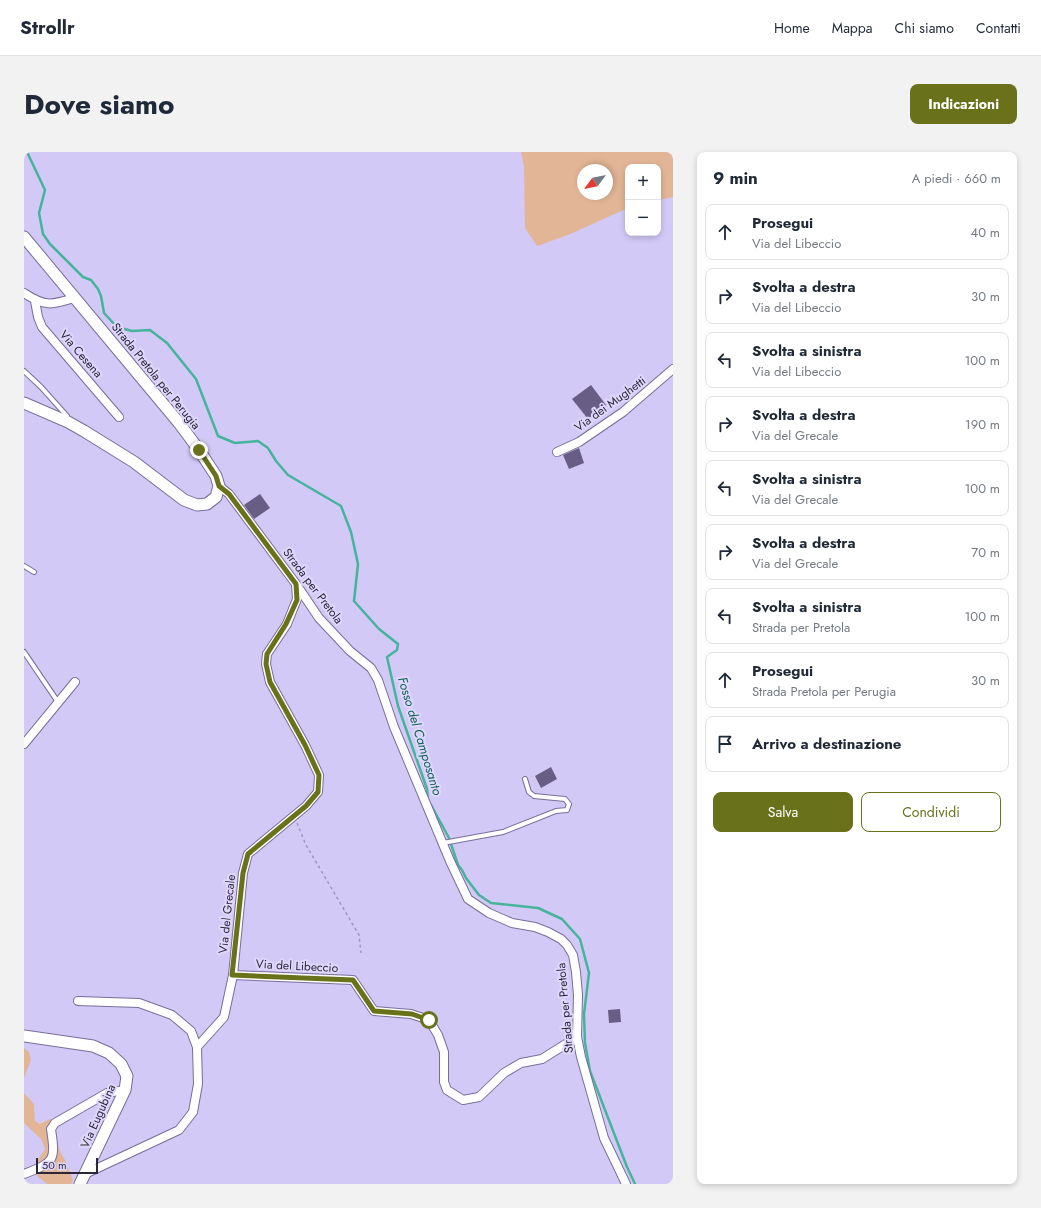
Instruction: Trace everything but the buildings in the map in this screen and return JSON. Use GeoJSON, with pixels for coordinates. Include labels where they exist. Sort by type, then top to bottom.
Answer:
{"type":"FeatureCollection","features":[{"type":"Feature","properties":{"kind":"street","name":"Strada Pretola per Perugia"},"geometry":{"type":"LineString","coordinates":[[24,237],[179,423],[216,476],[219,486]]}},
{"type":"Feature","properties":{"kind":"street"},"geometry":{"type":"LineString","coordinates":[[24,293],[35,301],[43,303],[56,304],[74,298]]}},
{"type":"Feature","properties":{"kind":"street","name":"Via Cesena"},"geometry":{"type":"LineString","coordinates":[[35,301],[38,317],[42,327],[119,417]]}},
{"type":"Feature","properties":{"kind":"street","name":"Via dei Mughetti"},"geometry":{"type":"LineString","coordinates":[[557,452],[579,442],[622,412],[673,369]]}},
{"type":"Feature","properties":{"kind":"street"},"geometry":{"type":"LineString","coordinates":[[24,403],[68,422],[134,462],[184,500],[197,505],[207,504],[216,497],[219,486]]}},
{"type":"Feature","properties":{"kind":"street","name":"Strada per Pretola"},"geometry":{"type":"LineString","coordinates":[[219,486],[229,494],[296,584],[319,618],[350,651],[371,668],[378,680],[394,727],[457,878],[468,899],[489,913],[512,923],[535,926],[548,932],[561,939],[573,955],[578,995],[577,1037],[581,1057],[604,1138],[626,1184]]}},
{"type":"Feature","properties":{"kind":"street","name":"Via del Grecale"},"geometry":{"type":"LineString","coordinates":[[197,1046],[224,1017],[232,975],[243,873],[248,854],[306,806],[318,792],[319,775],[305,745],[270,682],[266,664],[267,654],[286,624],[297,600],[296,584]]}},
{"type":"Feature","properties":{"kind":"street"},"geometry":{"type":"LineString","coordinates":[[24,744],[74,682]]}},
{"type":"Feature","properties":{"kind":"street","name":"Via del Libeccio"},"geometry":{"type":"LineString","coordinates":[[232,975],[353,980],[374,1011],[412,1014],[429,1020],[438,1035],[444,1052],[444,1082],[447,1090],[463,1100],[478,1097],[504,1073],[521,1063],[542,1059],[577,1037]]}},
{"type":"Feature","properties":{"kind":"street"},"geometry":{"type":"LineString","coordinates":[[78,1001],[139,1003],[172,1015],[191,1031],[197,1046],[198,1084],[193,1112],[179,1130],[82,1179]]}},
{"type":"Feature","properties":{"kind":"street","name":"Via Eugubina"},"geometry":{"type":"LineString","coordinates":[[24,1036],[93,1046],[109,1053],[120,1064],[127,1076],[125,1090],[82,1179]]}},
{"type":"Feature","properties":{"kind":"street"},"geometry":{"type":"LineString","coordinates":[[24,1174],[46,1165],[52,1157],[54,1150],[51,1129],[55,1123],[107,1093],[125,1090]]}},
{"type":"Feature","properties":{"kind":"lane"},"geometry":{"type":"LineString","coordinates":[[24,370],[67,416],[68,422]]}},
{"type":"Feature","properties":{"kind":"lane"},"geometry":{"type":"LineString","coordinates":[[24,566],[34,572]]}},
{"type":"Feature","properties":{"kind":"lane"},"geometry":{"type":"LineString","coordinates":[[24,652],[58,702]]}},
{"type":"Feature","properties":{"kind":"lane"},"geometry":{"type":"LineString","coordinates":[[443,843],[503,832],[556,811],[567,810],[569,804],[565,799],[534,796],[529,792],[525,779]]}},
{"type":"Feature","properties":{"kind":"path"},"geometry":{"type":"LineString","coordinates":[[294,815],[306,845],[359,935],[361,953]]}},
{"type":"Feature","properties":{"kind":"shaded area"},"geometry":{"type":"Polygon","coordinates":[[[521,152],[673,152],[673,197],[661,199],[661,164],[625,164],[625,209],[568,235],[537,246],[525,228],[524,167],[521,152]]]}},
{"type":"Feature","properties":{"kind":"shaded area"},"geometry":{"type":"Polygon","coordinates":[[[24,1048],[29,1052],[31,1060],[24,1078],[24,1048]]]}},
{"type":"Feature","properties":{"kind":"shaded area"},"geometry":{"type":"Polygon","coordinates":[[[24,1093],[34,1104],[35,1121],[40,1124],[50,1119],[52,1120],[60,1152],[73,1180],[71,1184],[47,1184],[37,1176],[38,1160],[45,1149],[41,1139],[24,1123],[24,1093]]]}},
{"type":"Feature","properties":{"kind":"waterway","name":"Fosso del Camposanto"},"geometry":{"type":"LineString","coordinates":[[27,152],[45,190],[39,213],[43,234],[50,244],[83,277],[91,280],[98,289],[101,296],[104,313],[117,327],[132,331],[150,330],[167,343],[196,379],[218,436],[235,443],[258,441],[268,448],[276,461],[288,475],[341,506],[351,532],[358,564],[354,601],[379,629],[398,644],[397,650],[387,657],[398,706],[427,789],[428,801]]}},
{"type":"Feature","properties":{"kind":"waterway","name":"Fosso del Camposanto"},"geometry":{"type":"LineString","coordinates":[[431,805],[449,838],[458,865],[479,895],[491,903],[538,908],[562,919],[580,939],[589,973],[584,1014],[585,1043],[590,1071],[635,1184]]}},
{"type":"Feature","properties":{"kind":"route"},"geometry":{"type":"LineString","coordinates":[[199,450],[216,476],[219,486],[229,494],[296,584],[297,600],[286,624],[267,654],[266,664],[270,682],[305,745],[319,775],[318,792],[306,806],[248,854],[243,873],[232,975],[353,980],[374,1011],[412,1014],[429,1020]]}}]}
